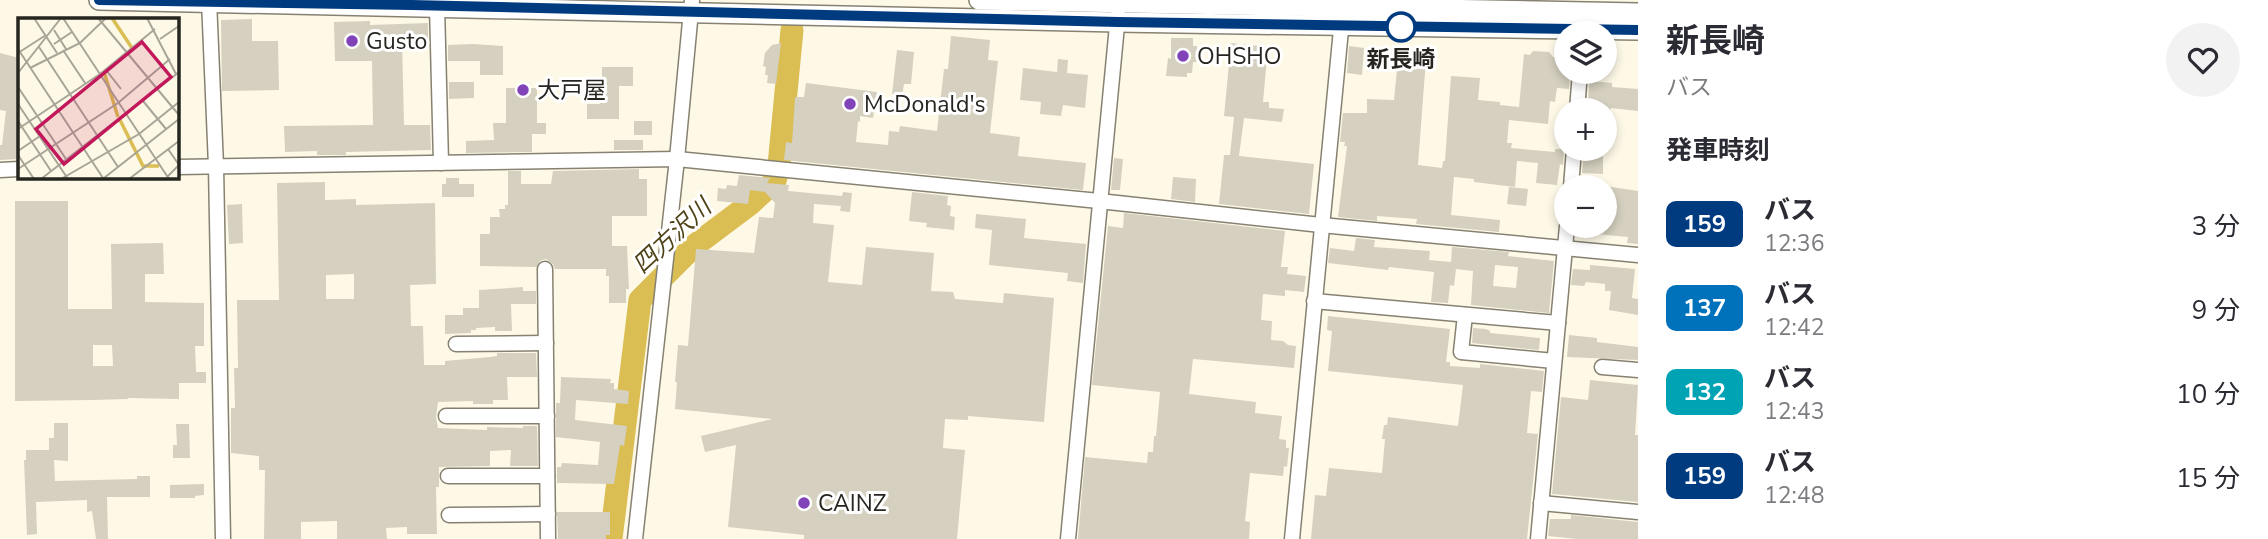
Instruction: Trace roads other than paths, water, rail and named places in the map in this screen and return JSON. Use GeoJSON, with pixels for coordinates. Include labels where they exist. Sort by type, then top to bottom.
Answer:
{"type":"FeatureCollection","features":[{"type":"Feature","properties":{"kind":"highway"},"geometry":{"type":"LineString","coordinates":[[99,0],[692,7],[1118,22],[1343,11]]}},
{"type":"Feature","properties":{"kind":"highway"},"geometry":{"type":"LineString","coordinates":[[979,0],[1120,1],[1585,19],[1638,13]]}},
{"type":"Feature","properties":{"kind":"highway"},"geometry":{"type":"LineString","coordinates":[[1585,19],[1638,30]]}},
{"type":"Feature","properties":{"kind":"street"},"geometry":{"type":"LineString","coordinates":[[209,0],[216,166],[223,539]]}},
{"type":"Feature","properties":{"kind":"street"},"geometry":{"type":"LineString","coordinates":[[1068,539],[1120,1]]}},
{"type":"Feature","properties":{"kind":"street"},"geometry":{"type":"LineString","coordinates":[[437,6],[441,163]]}},
{"type":"Feature","properties":{"kind":"street"},"geometry":{"type":"LineString","coordinates":[[635,539],[692,7]]}},
{"type":"Feature","properties":{"kind":"street"},"geometry":{"type":"LineString","coordinates":[[1292,539],[1343,11]]}},
{"type":"Feature","properties":{"kind":"street"},"geometry":{"type":"LineString","coordinates":[[178,167],[677,159],[1638,255]]}},
{"type":"Feature","properties":{"kind":"street"},"geometry":{"type":"LineString","coordinates":[[0,170],[18,169]]}},
{"type":"Feature","properties":{"kind":"street"},"geometry":{"type":"LineString","coordinates":[[1538,539],[1566,238]]}},
{"type":"Feature","properties":{"kind":"street"},"geometry":{"type":"LineString","coordinates":[[545,269],[548,539]]}},
{"type":"Feature","properties":{"kind":"street"},"geometry":{"type":"LineString","coordinates":[[1314,301],[1558,323]]}},
{"type":"Feature","properties":{"kind":"street"},"geometry":{"type":"LineString","coordinates":[[1465,315],[1461,352],[1554,361]]}},
{"type":"Feature","properties":{"kind":"street"},"geometry":{"type":"LineString","coordinates":[[456,344],[546,343]]}},
{"type":"Feature","properties":{"kind":"street"},"geometry":{"type":"LineString","coordinates":[[1602,367],[1638,370]]}},
{"type":"Feature","properties":{"kind":"street"},"geometry":{"type":"LineString","coordinates":[[446,416],[547,416]]}},
{"type":"Feature","properties":{"kind":"street"},"geometry":{"type":"LineString","coordinates":[[448,476],[547,476]]}},
{"type":"Feature","properties":{"kind":"street"},"geometry":{"type":"LineString","coordinates":[[1541,502],[1638,512]]}},
{"type":"Feature","properties":{"kind":"street"},"geometry":{"type":"LineString","coordinates":[[449,515],[548,514]]}},
{"type":"Feature","properties":{"kind":"waterway","name":"四方沢川"},"geometry":{"type":"LineString","coordinates":[[611,539],[640,300],[694,246],[750,204],[775,181],[779,165],[792,30]]}},
{"type":"Feature","properties":{"kind":"place","name":"新長崎"},"geometry":{"type":"Point","coordinates":[1401,27]}},
{"type":"Feature","properties":{"kind":"place","name":"Gusto"},"geometry":{"type":"Point","coordinates":[352,41]}},
{"type":"Feature","properties":{"kind":"place","name":"OHSHO"},"geometry":{"type":"Point","coordinates":[1183,56]}},
{"type":"Feature","properties":{"kind":"place","name":"大戸屋"},"geometry":{"type":"Point","coordinates":[523,90]}},
{"type":"Feature","properties":{"kind":"place","name":"McDonald's"},"geometry":{"type":"Point","coordinates":[850,104]}},
{"type":"Feature","properties":{"kind":"place","name":"CAINZ"},"geometry":{"type":"Point","coordinates":[804,503]}}]}
